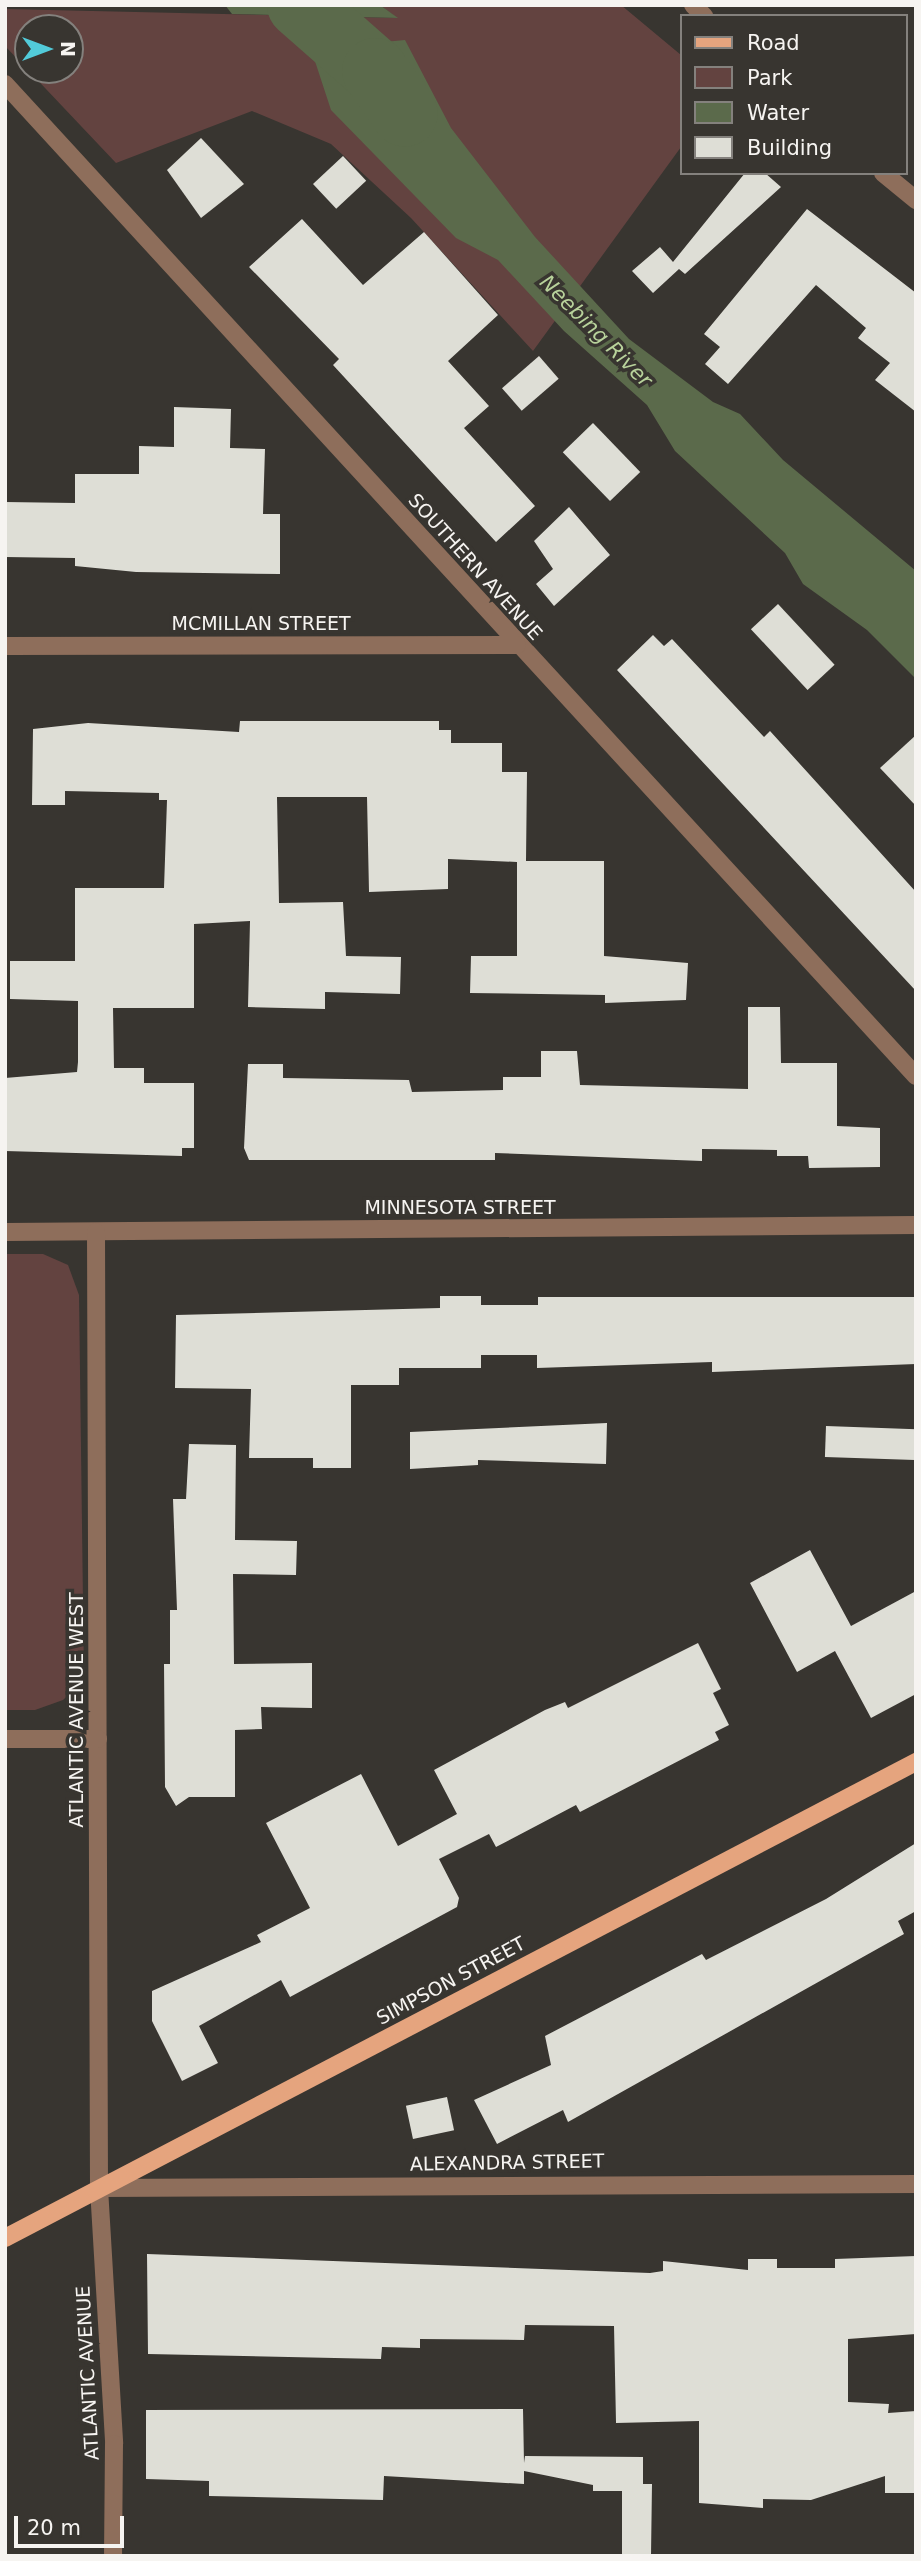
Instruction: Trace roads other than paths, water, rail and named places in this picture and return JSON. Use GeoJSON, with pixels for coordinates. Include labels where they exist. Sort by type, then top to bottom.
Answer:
{"type":"FeatureCollection","features":[{"type":"Feature","properties":{"kind":"main road","name":"SIMPSON STREET"},"geometry":{"type":"LineString","coordinates":[[5,2238],[916,1762]]}},
{"type":"Feature","properties":{"kind":"street","name":"SOUTHERN AVENUE"},"geometry":{"type":"LineString","coordinates":[[5,85],[916,1076]]}},
{"type":"Feature","properties":{"kind":"street"},"geometry":{"type":"LineString","coordinates":[[885,175],[916,200]]}},
{"type":"Feature","properties":{"kind":"street","name":"MCMILLAN STREET"},"geometry":{"type":"LineString","coordinates":[[5,646],[517,645]]}},
{"type":"Feature","properties":{"kind":"street","name":"MINNESOTA STREET"},"geometry":{"type":"LineString","coordinates":[[5,1232],[916,1225]]}},
{"type":"Feature","properties":{"kind":"street","name":"ATLANTIC AVENUE WEST"},"geometry":{"type":"LineString","coordinates":[[96,1232],[99,2188]]}},
{"type":"Feature","properties":{"kind":"street"},"geometry":{"type":"LineString","coordinates":[[5,1739],[98,1739]]}},
{"type":"Feature","properties":{"kind":"street","name":"ALEXANDRA STREET"},"geometry":{"type":"LineString","coordinates":[[99,2188],[916,2184]]}},
{"type":"Feature","properties":{"kind":"street","name":"ATLANTIC AVENUE"},"geometry":{"type":"LineString","coordinates":[[99,2188],[114,2444],[113,2556]]}},
{"type":"Feature","properties":{"kind":"water"},"geometry":{"type":"Polygon","coordinates":[[[225,5],[380,5],[398,18],[232,14],[225,5]]]}},
{"type":"Feature","properties":{"kind":"water"},"geometry":{"type":"Polygon","coordinates":[[[405,40],[451,128],[535,237],[629,339],[713,402],[740,414],[783,460],[916,571],[916,679],[867,630],[803,584],[785,553],[675,451],[647,405],[564,331],[498,260],[456,238],[331,110],[311,49],[405,40]]]}},
{"type":"Feature","properties":{"kind":"waterway","name":"Neebing River"},"geometry":{"type":"LineString","coordinates":[[300,5],[375,71],[405,114]]}}]}
